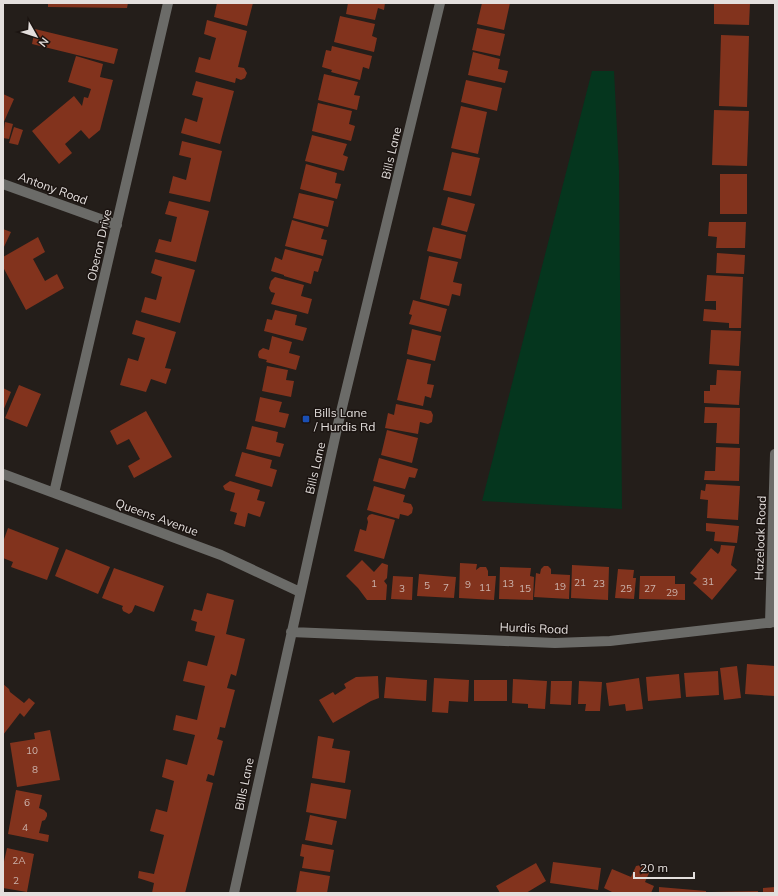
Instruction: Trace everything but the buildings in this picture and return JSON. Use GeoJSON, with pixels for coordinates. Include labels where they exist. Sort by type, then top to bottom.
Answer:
{"type":"FeatureCollection","features":[{"type":"Feature","properties":{"kind":"street","name":"Oberon Drive"},"geometry":{"type":"LineString","coordinates":[[54,493],[168,3]]}},
{"type":"Feature","properties":{"kind":"street","name":"Bills Lane"},"geometry":{"type":"LineString","coordinates":[[234,893],[338,424],[440,3]]}},
{"type":"Feature","properties":{"kind":"street","name":"Antony Road"},"geometry":{"type":"LineString","coordinates":[[3,184],[117,225]]}},
{"type":"Feature","properties":{"kind":"street","name":"Hazeloak Road"},"geometry":{"type":"LineString","coordinates":[[772,623],[775,454]]}},
{"type":"Feature","properties":{"kind":"street","name":"Queens Avenue"},"geometry":{"type":"LineString","coordinates":[[3,474],[221,555],[300,592]]}},
{"type":"Feature","properties":{"kind":"street","name":"Hurdis Road"},"geometry":{"type":"LineString","coordinates":[[291,632],[555,643],[610,641],[772,623]]}},
{"type":"Feature","properties":{"kind":"green space"},"geometry":{"type":"Polygon","coordinates":[[[592,71],[614,71],[619,170],[622,509],[482,501],[592,71]]]}},
{"type":"Feature","properties":{"kind":"place","name":"Bills Lane / Hurdis Rd"},"geometry":{"type":"Point","coordinates":[306,419]}}]}
